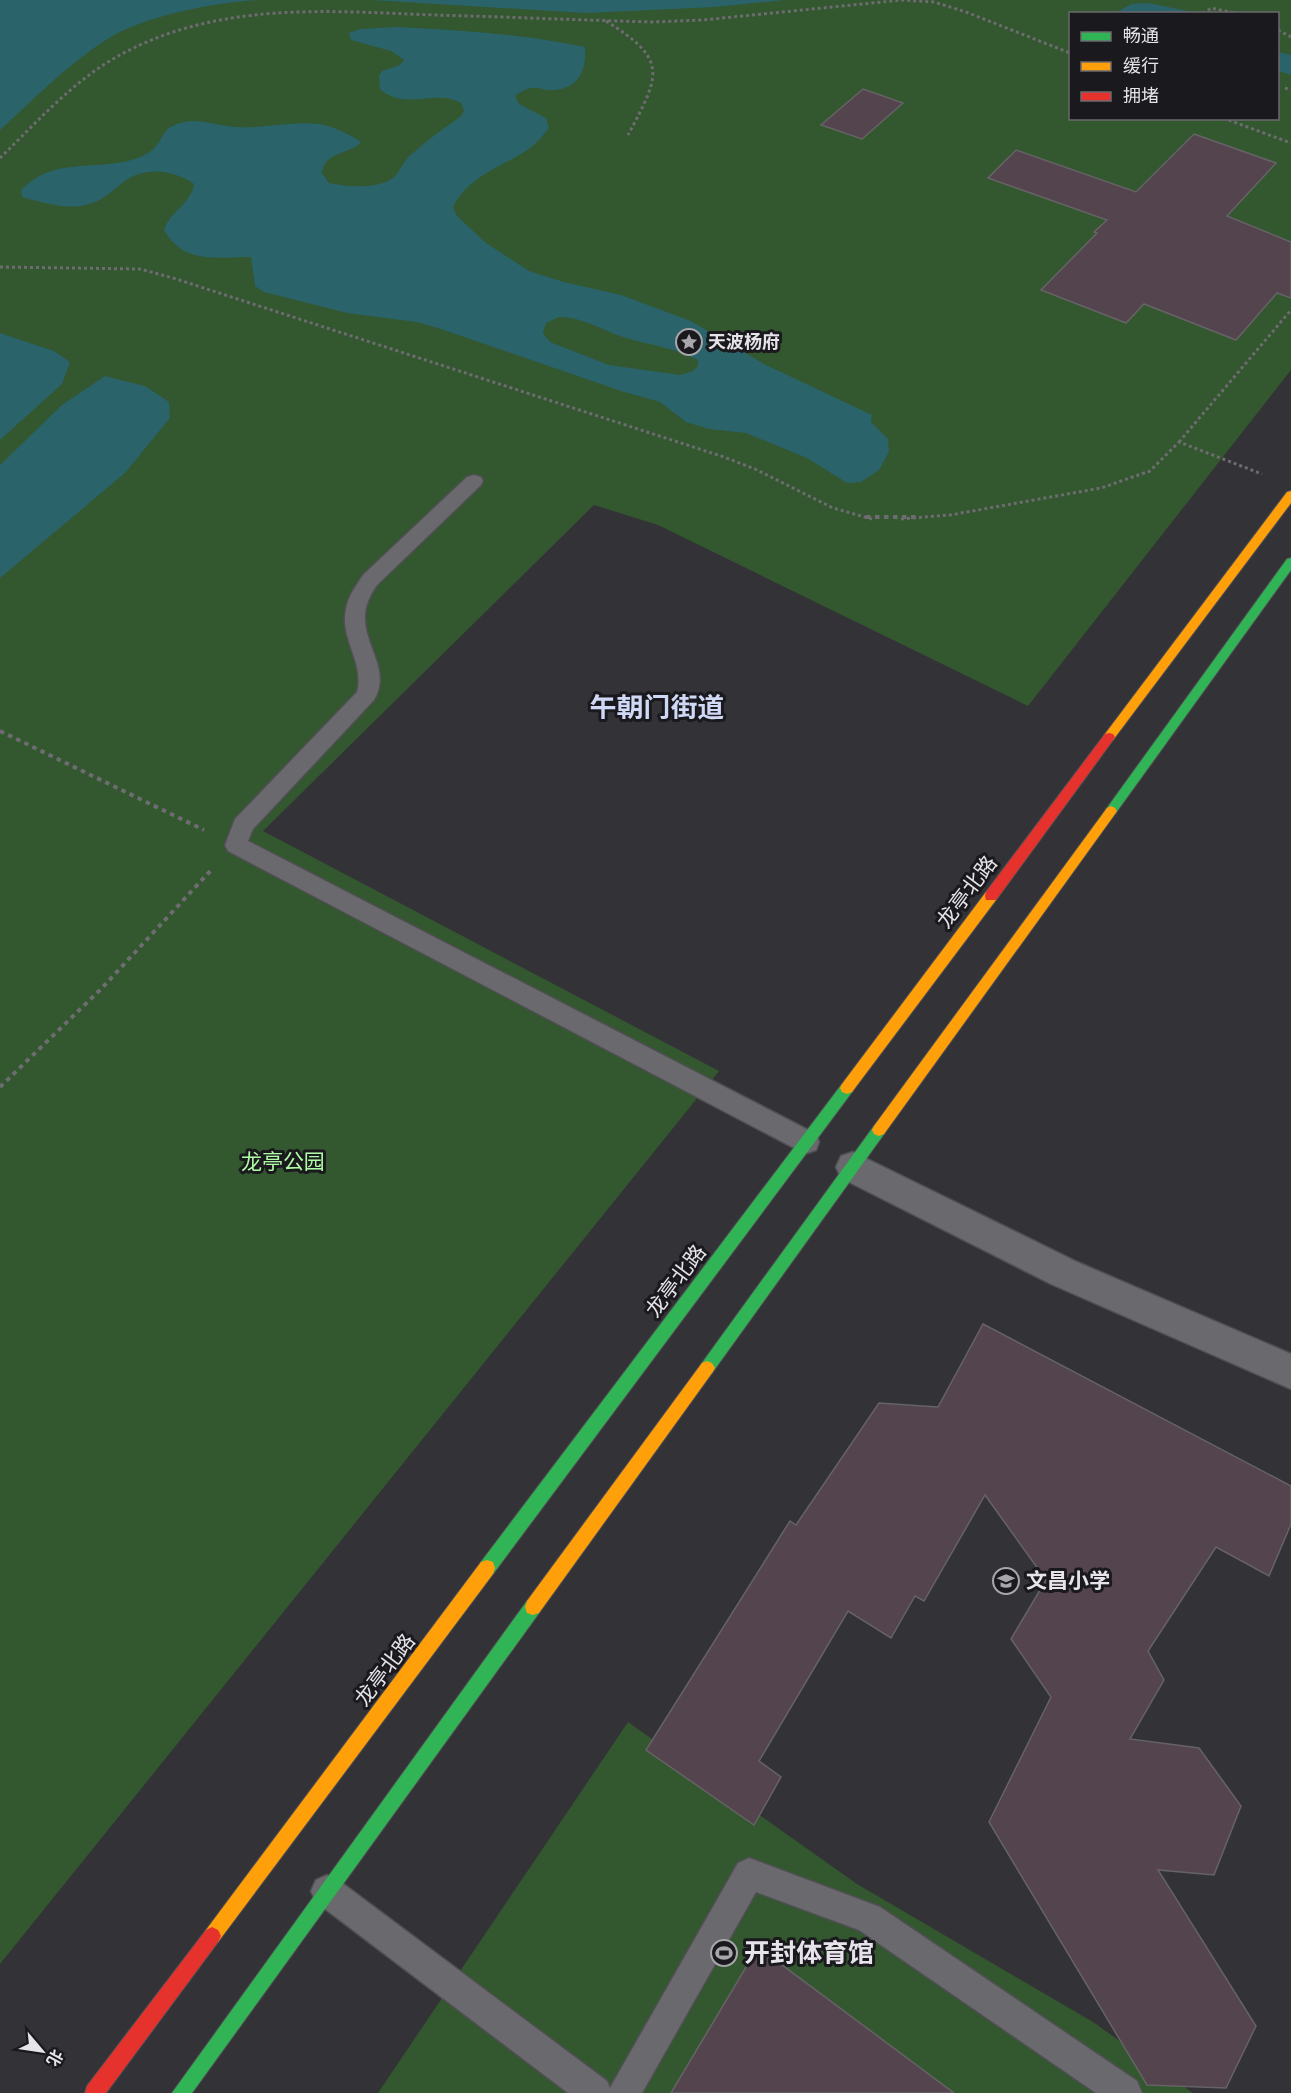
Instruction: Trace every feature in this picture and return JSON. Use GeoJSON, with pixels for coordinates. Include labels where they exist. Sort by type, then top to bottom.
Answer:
{"type":"FeatureCollection","features":[{"type":"Feature","properties":{"kind":"main road","name":"龙亭北路"},"geometry":{"type":"LineString","coordinates":[[94,2093],[1291,495]]}},
{"type":"Feature","properties":{"kind":"main road"},"geometry":{"type":"LineString","coordinates":[[181,2093],[852,1167],[1284,582],[1291,562]]}},
{"type":"Feature","properties":{"kind":"street"},"geometry":{"type":"LineString","coordinates":[[852,1167],[1064,1273],[1291,1372]]}},
{"type":"Feature","properties":{"kind":"lane"},"geometry":{"type":"LineString","coordinates":[[474,482],[370,580],[362,591],[354,627],[370,678],[367,695],[243,825],[236,845],[807,1142]]}},
{"type":"Feature","properties":{"kind":"lane"},"geometry":{"type":"LineString","coordinates":[[624,2093],[749,1875],[869,1918],[1125,2093]]}},
{"type":"Feature","properties":{"kind":"lane"},"geometry":{"type":"LineString","coordinates":[[327,1891],[595,2093]]}},
{"type":"Feature","properties":{"kind":"path"},"geometry":{"type":"LineString","coordinates":[[0,158],[63,97],[93,72],[119,55],[152,39],[192,24],[231,16],[332,11],[653,22],[703,20],[902,0],[934,2],[966,12],[1069,52]]}},
{"type":"Feature","properties":{"kind":"path"},"geometry":{"type":"LineString","coordinates":[[1205,12],[1211,8],[1230,12]]}},
{"type":"Feature","properties":{"kind":"path"},"geometry":{"type":"LineString","coordinates":[[606,21],[637,42],[650,57],[651,91],[628,135]]}},
{"type":"Feature","properties":{"kind":"path"},"geometry":{"type":"LineString","coordinates":[[1285,88],[1291,90]]}},
{"type":"Feature","properties":{"kind":"path"},"geometry":{"type":"LineString","coordinates":[[1228,120],[1291,143]]}},
{"type":"Feature","properties":{"kind":"path"},"geometry":{"type":"LineString","coordinates":[[0,267],[140,269],[173,278],[721,456],[755,469],[833,508],[872,519],[950,515],[1055,498],[1101,488],[1150,471],[1179,442],[1291,310]]}},
{"type":"Feature","properties":{"kind":"path"},"geometry":{"type":"LineString","coordinates":[[1179,442],[1270,477]]}},
{"type":"Feature","properties":{"kind":"path"},"geometry":{"type":"LineString","coordinates":[[0,731],[236,845],[102,988],[0,1087]]}},
{"type":"Feature","properties":{"kind":"green space","name":"龙亭公园"},"geometry":{"type":"Polygon","coordinates":[[[0,0],[1291,0],[1291,370],[1028,706],[658,525],[594,505],[263,831],[719,1071],[0,1964],[0,0]]]}},
{"type":"Feature","properties":{"kind":"green space","name":"开封体育馆"},"geometry":{"type":"Polygon","coordinates":[[[628,1722],[857,1884],[1093,2022],[1193,2093],[378,2093],[628,1722]]]}},
{"type":"Feature","properties":{"kind":"water"},"geometry":{"type":"Polygon","coordinates":[[[0,0],[262,0],[225,3],[181,11],[121,31],[78,60],[0,130],[0,0]]]}},
{"type":"Feature","properties":{"kind":"water"},"geometry":{"type":"Polygon","coordinates":[[[371,0],[785,0],[715,7],[586,13],[371,0]]]}},
{"type":"Feature","properties":{"kind":"water"},"geometry":{"type":"Polygon","coordinates":[[[1148,3],[1191,12],[1117,12],[1131,4],[1148,3]]]}},
{"type":"Feature","properties":{"kind":"water"},"geometry":{"type":"Polygon","coordinates":[[[397,27],[468,31],[585,47],[582,73],[572,84],[557,90],[530,88],[515,96],[519,104],[546,118],[549,128],[529,149],[485,174],[467,188],[453,207],[457,216],[486,243],[529,271],[564,282],[621,295],[691,321],[764,364],[872,415],[871,422],[888,439],[889,452],[879,470],[861,482],[847,483],[807,458],[746,433],[709,429],[686,422],[660,402],[621,391],[438,328],[416,322],[347,313],[264,292],[255,286],[251,257],[202,257],[181,249],[172,241],[164,230],[167,223],[189,197],[194,184],[176,175],[157,172],[138,174],[91,204],[78,206],[54,205],[22,197],[21,190],[45,173],[58,169],[113,164],[135,159],[154,149],[169,128],[191,121],[236,127],[309,123],[330,127],[361,142],[327,161],[322,173],[329,183],[364,186],[390,180],[410,155],[461,116],[464,111],[461,103],[451,99],[400,99],[380,89],[379,76],[382,71],[400,65],[404,60],[391,51],[351,40],[349,33],[360,29],[397,27]],[[559,317],[546,323],[543,333],[550,342],[609,365],[680,375],[693,371],[698,366],[698,360],[680,352],[626,338],[559,317]]]}},
{"type":"Feature","properties":{"kind":"water"},"geometry":{"type":"Polygon","coordinates":[[[0,333],[54,351],[70,362],[62,384],[0,440],[0,333]]]}},
{"type":"Feature","properties":{"kind":"water"},"geometry":{"type":"Polygon","coordinates":[[[105,376],[145,386],[169,402],[170,418],[125,473],[0,578],[0,465],[62,405],[105,376]]]}},
{"type":"Feature","properties":{"kind":"building"},"geometry":{"type":"Polygon","coordinates":[[[863,89],[903,103],[862,139],[821,125],[863,89]]]}},
{"type":"Feature","properties":{"kind":"building"},"geometry":{"type":"Polygon","coordinates":[[[1194,134],[1276,163],[1227,216],[1291,242],[1291,298],[1277,293],[1236,340],[1144,304],[1126,323],[1041,290],[1107,220],[988,178],[1016,150],[1136,192],[1194,134]]]}},
{"type":"Feature","properties":{"kind":"building"},"geometry":{"type":"Polygon","coordinates":[[[983,1324],[1291,1486],[1291,1524],[1269,1576],[1216,1547],[1148,1651],[1164,1680],[1130,1739],[1199,1748],[1241,1806],[1214,1875],[1158,1870],[1256,2026],[1226,2088],[1147,2085],[989,1822],[1051,1697],[1011,1639],[1046,1580],[985,1495],[924,1601],[915,1596],[891,1638],[848,1611],[759,1761],[781,1777],[754,1825],[646,1750],[790,1521],[796,1525],[879,1403],[938,1407],[983,1324]]]}},
{"type":"Feature","properties":{"kind":"building"},"geometry":{"type":"Polygon","coordinates":[[[758,1947],[954,2093],[671,2093],[758,1947]]]}},
{"type":"Feature","properties":{"kind":"waterway"},"geometry":{"type":"LineString","coordinates":[[1279,61],[1291,66]]}},
{"type":"Feature","properties":{"kind":"traffic: fast"},"geometry":{"type":"LineString","coordinates":[[1111,811],[1291,562]]}},
{"type":"Feature","properties":{"kind":"traffic: fast"},"geometry":{"type":"LineString","coordinates":[[487,1568],[847,1088]]}},
{"type":"Feature","properties":{"kind":"traffic: fast"},"geometry":{"type":"LineString","coordinates":[[707,1368],[879,1130]]}},
{"type":"Feature","properties":{"kind":"traffic: fast"},"geometry":{"type":"LineString","coordinates":[[181,2093],[533,1607]]}},
{"type":"Feature","properties":{"kind":"traffic: slow"},"geometry":{"type":"LineString","coordinates":[[1109,737],[1291,495]]}},
{"type":"Feature","properties":{"kind":"traffic: slow"},"geometry":{"type":"LineString","coordinates":[[879,1130],[1111,811]]}},
{"type":"Feature","properties":{"kind":"traffic: slow"},"geometry":{"type":"LineString","coordinates":[[847,1088],[991,896]]}},
{"type":"Feature","properties":{"kind":"traffic: slow"},"geometry":{"type":"LineString","coordinates":[[533,1607],[707,1368]]}},
{"type":"Feature","properties":{"kind":"traffic: slow"},"geometry":{"type":"LineString","coordinates":[[212,1936],[487,1568]]}},
{"type":"Feature","properties":{"kind":"traffic: jam"},"geometry":{"type":"LineString","coordinates":[[991,896],[1109,737]]}},
{"type":"Feature","properties":{"kind":"traffic: jam"},"geometry":{"type":"LineString","coordinates":[[94,2093],[212,1936]]}},
{"type":"Feature","properties":{"kind":"place","name":"天波杨府"},"geometry":{"type":"Point","coordinates":[689,342]}},
{"type":"Feature","properties":{"kind":"place","name":"文昌小学"},"geometry":{"type":"Point","coordinates":[1006,1581]}},
{"type":"Feature","properties":{"kind":"place","name":"开封体育馆"},"geometry":{"type":"Point","coordinates":[724,1953]}},
{"type":"Feature","properties":{"kind":"district","name":"午朝门街道"},"geometry":{"type":"Point","coordinates":[657,708]}}]}
